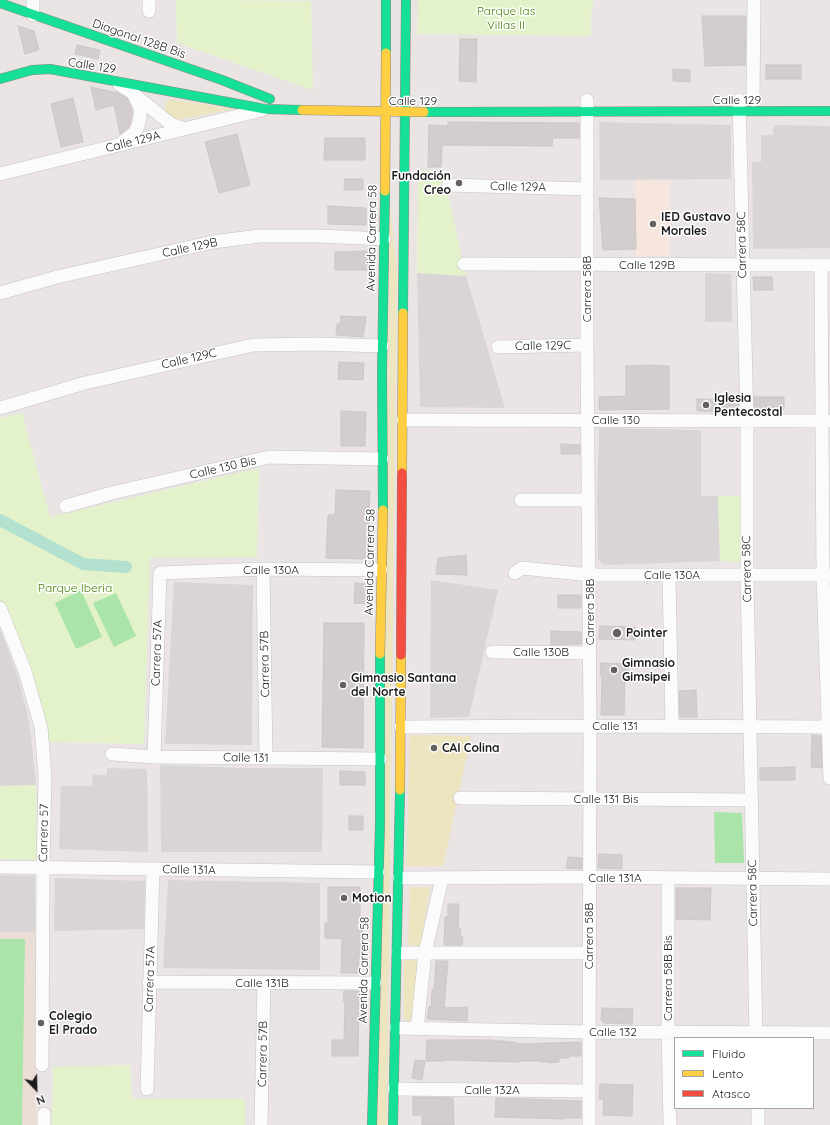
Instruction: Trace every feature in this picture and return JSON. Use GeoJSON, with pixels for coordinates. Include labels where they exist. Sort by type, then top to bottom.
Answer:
{"type":"FeatureCollection","features":[{"type":"Feature","properties":{"kind":"main road","name":"Avenida Carrera 58"},"geometry":{"type":"LineString","coordinates":[[386,0],[395,101],[405,112],[401,727],[398,953],[393,1125]]}},
{"type":"Feature","properties":{"kind":"main road","name":"Avenida Carrera 58"},"geometry":{"type":"LineString","coordinates":[[372,1125],[380,760],[382,346],[386,112],[395,101],[406,0]]}},
{"type":"Feature","properties":{"kind":"main road","name":"Diagonal 128B Bis"},"geometry":{"type":"LineString","coordinates":[[0,4],[222,80],[271,102]]}},
{"type":"Feature","properties":{"kind":"main road","name":"Calle 129"},"geometry":{"type":"LineString","coordinates":[[0,79],[32,70],[45,69],[109,80],[271,102],[386,112],[586,103],[737,104],[830,111]]}},
{"type":"Feature","properties":{"kind":"main road","name":"Calle 129"},"geometry":{"type":"LineString","coordinates":[[223,92],[271,102]]}},
{"type":"Feature","properties":{"kind":"main road","name":"Calle 129"},"geometry":{"type":"LineString","coordinates":[[737,104],[757,100]]}},
{"type":"Feature","properties":{"kind":"street"},"geometry":{"type":"LineString","coordinates":[[33,0],[33,15]]}},
{"type":"Feature","properties":{"kind":"street"},"geometry":{"type":"LineString","coordinates":[[754,0],[757,100]]}},
{"type":"Feature","properties":{"kind":"street","name":"Calle 129"},"geometry":{"type":"LineString","coordinates":[[109,80],[121,85],[133,93]]}},
{"type":"Feature","properties":{"kind":"street"},"geometry":{"type":"LineString","coordinates":[[133,93],[171,124],[185,129]]}},
{"type":"Feature","properties":{"kind":"street"},"geometry":{"type":"LineString","coordinates":[[114,146],[127,139],[135,132],[138,126],[140,108],[133,93]]}},
{"type":"Feature","properties":{"kind":"street","name":"Calle 129A"},"geometry":{"type":"LineString","coordinates":[[0,174],[185,129],[271,102]]}},
{"type":"Feature","properties":{"kind":"street","name":"Carrera 58B"},"geometry":{"type":"LineString","coordinates":[[586,103],[590,575],[589,1125]]}},
{"type":"Feature","properties":{"kind":"street","name":"Carrera 58C"},"geometry":{"type":"LineString","coordinates":[[737,104],[747,421],[747,575],[756,1036]]}},
{"type":"Feature","properties":{"kind":"street","name":"Calle 129A"},"geometry":{"type":"LineString","coordinates":[[448,185],[587,189]]}},
{"type":"Feature","properties":{"kind":"street","name":"Calle 129B"},"geometry":{"type":"LineString","coordinates":[[0,293],[57,277],[213,242],[259,236],[319,236],[384,239]]}},
{"type":"Feature","properties":{"kind":"street","name":"Calle 129B"},"geometry":{"type":"LineString","coordinates":[[464,264],[825,265]]}},
{"type":"Feature","properties":{"kind":"street"},"geometry":{"type":"LineString","coordinates":[[825,265],[826,575],[830,778]]}},
{"type":"Feature","properties":{"kind":"street","name":"Calle 129C"},"geometry":{"type":"LineString","coordinates":[[0,408],[85,383],[253,345],[320,344],[382,346]]}},
{"type":"Feature","properties":{"kind":"street","name":"Calle 129C"},"geometry":{"type":"LineString","coordinates":[[498,348],[587,345]]}},
{"type":"Feature","properties":{"kind":"street","name":"Calle 130"},"geometry":{"type":"LineString","coordinates":[[403,420],[826,421]]}},
{"type":"Feature","properties":{"kind":"street","name":"Calle 130 Bis"},"geometry":{"type":"LineString","coordinates":[[66,506],[112,492],[269,457],[382,459]]}},
{"type":"Feature","properties":{"kind":"street"},"geometry":{"type":"LineString","coordinates":[[521,500],[589,500]]}},
{"type":"Feature","properties":{"kind":"street","name":"Calle 130A"},"geometry":{"type":"LineString","coordinates":[[515,573],[522,568],[590,575],[826,575]]}},
{"type":"Feature","properties":{"kind":"street","name":"Calle 130A"},"geometry":{"type":"LineString","coordinates":[[160,573],[263,569],[381,570]]}},
{"type":"Feature","properties":{"kind":"street","name":"Carrera 57B"},"geometry":{"type":"LineString","coordinates":[[263,569],[266,758]]}},
{"type":"Feature","properties":{"kind":"street","name":"Carrera 57A"},"geometry":{"type":"LineString","coordinates":[[154,757],[160,573]]}},
{"type":"Feature","properties":{"kind":"street"},"geometry":{"type":"LineString","coordinates":[[669,575],[672,726]]}},
{"type":"Feature","properties":{"kind":"street","name":"Carrera 57"},"geometry":{"type":"LineString","coordinates":[[0,608],[25,671],[41,727],[46,776],[43,868],[42,1065]]}},
{"type":"Feature","properties":{"kind":"street","name":"Calle 130B"},"geometry":{"type":"LineString","coordinates":[[492,652],[590,653]]}},
{"type":"Feature","properties":{"kind":"street","name":"Calle 131"},"geometry":{"type":"LineString","coordinates":[[401,727],[829,727]]}},
{"type":"Feature","properties":{"kind":"street","name":"Calle 131"},"geometry":{"type":"LineString","coordinates":[[112,754],[154,757],[380,760]]}},
{"type":"Feature","properties":{"kind":"street","name":"Calle 131 Bis"},"geometry":{"type":"LineString","coordinates":[[460,798],[752,800]]}},
{"type":"Feature","properties":{"kind":"street","name":"Calle 131A"},"geometry":{"type":"LineString","coordinates":[[0,867],[378,872]]}},
{"type":"Feature","properties":{"kind":"street","name":"Carrera 57A"},"geometry":{"type":"LineString","coordinates":[[147,1089],[149,982],[154,869]]}},
{"type":"Feature","properties":{"kind":"street","name":"Calle 131A"},"geometry":{"type":"LineString","coordinates":[[399,878],[589,877],[830,880]]}},
{"type":"Feature","properties":{"kind":"street"},"geometry":{"type":"LineString","coordinates":[[417,1029],[425,953],[442,878]]}},
{"type":"Feature","properties":{"kind":"street","name":"Carrera 58B Bis"},"geometry":{"type":"LineString","coordinates":[[668,878],[668,1032],[672,1105],[670,1125]]}},
{"type":"Feature","properties":{"kind":"street"},"geometry":{"type":"LineString","coordinates":[[398,953],[589,953]]}},
{"type":"Feature","properties":{"kind":"street","name":"Calle 131B"},"geometry":{"type":"LineString","coordinates":[[149,982],[375,984]]}},
{"type":"Feature","properties":{"kind":"street","name":"Carrera 57B"},"geometry":{"type":"LineString","coordinates":[[261,1125],[264,983]]}},
{"type":"Feature","properties":{"kind":"street","name":"Calle 132"},"geometry":{"type":"LineString","coordinates":[[396,1028],[668,1032],[756,1036],[830,1033]]}},
{"type":"Feature","properties":{"kind":"street","name":"Calle 132A"},"geometry":{"type":"LineString","coordinates":[[394,1089],[589,1091]]}},
{"type":"Feature","properties":{"kind":"street"},"geometry":{"type":"LineString","coordinates":[[758,1109],[758,1125]]}},
{"type":"Feature","properties":{"kind":"shaded area"},"geometry":{"type":"Polygon","coordinates":[[[170,99],[234,109],[176,120],[165,115],[165,103],[170,99]]]}},
{"type":"Feature","properties":{"kind":"shaded area"},"geometry":{"type":"Polygon","coordinates":[[[599,122],[731,125],[731,179],[600,180],[599,122]]]}},
{"type":"Feature","properties":{"kind":"shaded area"},"geometry":{"type":"Polygon","coordinates":[[[774,125],[830,126],[830,248],[753,249],[752,162],[761,162],[761,135],[773,135],[774,125]]]}},
{"type":"Feature","properties":{"kind":"shaded area","name":"IED Gustavo Morales"},"geometry":{"type":"Polygon","coordinates":[[[635,180],[670,180],[670,255],[636,257],[635,180]]]}},
{"type":"Feature","properties":{"kind":"shaded area"},"geometry":{"type":"Polygon","coordinates":[[[390,206],[397,271],[387,1125],[377,1125],[390,206]]]}},
{"type":"Feature","properties":{"kind":"shaded area"},"geometry":{"type":"Polygon","coordinates":[[[417,273],[466,276],[505,408],[420,407],[417,273]]]}},
{"type":"Feature","properties":{"kind":"shaded area"},"geometry":{"type":"Polygon","coordinates":[[[705,273],[731,274],[732,322],[705,322],[705,273]]]}},
{"type":"Feature","properties":{"kind":"shaded area"},"geometry":{"type":"Polygon","coordinates":[[[599,428],[701,430],[701,496],[718,496],[720,561],[605,565],[598,560],[597,495],[599,428]]]}},
{"type":"Feature","properties":{"kind":"shaded area"},"geometry":{"type":"Polygon","coordinates":[[[431,580],[498,590],[469,717],[430,718],[431,580]]]}},
{"type":"Feature","properties":{"kind":"shaded area"},"geometry":{"type":"Polygon","coordinates":[[[174,582],[253,585],[252,745],[165,744],[174,582]]]}},
{"type":"Feature","properties":{"kind":"shaded area"},"geometry":{"type":"Polygon","coordinates":[[[0,629],[18,677],[27,712],[36,785],[0,786],[0,629]]]}},
{"type":"Feature","properties":{"kind":"shaded area"},"geometry":{"type":"Polygon","coordinates":[[[410,735],[471,736],[443,866],[406,866],[410,735]]]}},
{"type":"Feature","properties":{"kind":"shaded area"},"geometry":{"type":"Polygon","coordinates":[[[160,765],[244,768],[323,768],[322,852],[161,852],[160,765]]]}},
{"type":"Feature","properties":{"kind":"shaded area"},"geometry":{"type":"Polygon","coordinates":[[[107,768],[147,769],[148,852],[59,849],[61,786],[92,786],[93,775],[107,775],[107,768]]]}},
{"type":"Feature","properties":{"kind":"shaded area"},"geometry":{"type":"Polygon","coordinates":[[[0,875],[35,876],[35,932],[0,932],[0,875]]]}},
{"type":"Feature","properties":{"kind":"shaded area"},"geometry":{"type":"Polygon","coordinates":[[[55,878],[145,881],[144,929],[54,931],[55,878]]]}},
{"type":"Feature","properties":{"kind":"shaded area"},"geometry":{"type":"Polygon","coordinates":[[[168,880],[320,883],[320,970],[163,968],[168,880]]]}},
{"type":"Feature","properties":{"kind":"shaded area"},"geometry":{"type":"Polygon","coordinates":[[[410,887],[430,887],[420,946],[408,945],[410,887]]]}},
{"type":"Feature","properties":{"kind":"shaded area"},"geometry":{"type":"Polygon","coordinates":[[[0,932],[35,932],[36,1125],[0,1125],[0,932]]]}},
{"type":"Feature","properties":{"kind":"shaded area"},"geometry":{"type":"Polygon","coordinates":[[[421,959],[415,1021],[404,1020],[404,960],[421,959]]]}},
{"type":"Feature","properties":{"kind":"green space"},"geometry":{"type":"Polygon","coordinates":[[[176,0],[311,1],[313,90],[177,43],[176,0]]]}},
{"type":"Feature","properties":{"kind":"green space","name":"Parque las Villas II"},"geometry":{"type":"Polygon","coordinates":[[[418,0],[594,0],[591,14],[591,36],[417,34],[418,0]]]}},
{"type":"Feature","properties":{"kind":"green space"},"geometry":{"type":"Polygon","coordinates":[[[418,170],[443,171],[466,276],[417,273],[418,170]]]}},
{"type":"Feature","properties":{"kind":"green space","name":"Parque Iberia"},"geometry":{"type":"Polygon","coordinates":[[[22,413],[50,517],[259,468],[257,557],[150,558],[144,744],[47,742],[0,603],[0,418],[22,413]]]}},
{"type":"Feature","properties":{"kind":"green space"},"geometry":{"type":"Polygon","coordinates":[[[718,496],[741,496],[742,562],[720,561],[718,496]]]}},
{"type":"Feature","properties":{"kind":"green space"},"geometry":{"type":"Polygon","coordinates":[[[81,590],[102,637],[76,649],[55,603],[81,590]]]}},
{"type":"Feature","properties":{"kind":"green space"},"geometry":{"type":"Polygon","coordinates":[[[116,593],[136,636],[114,647],[93,603],[116,593]]]}},
{"type":"Feature","properties":{"kind":"green space"},"geometry":{"type":"Polygon","coordinates":[[[36,785],[36,860],[0,859],[0,786],[36,785]]]}},
{"type":"Feature","properties":{"kind":"green space"},"geometry":{"type":"Polygon","coordinates":[[[714,812],[742,813],[744,863],[715,863],[714,812]]]}},
{"type":"Feature","properties":{"kind":"green space"},"geometry":{"type":"Polygon","coordinates":[[[0,939],[25,939],[22,1125],[0,1125],[0,939]]]}},
{"type":"Feature","properties":{"kind":"green space"},"geometry":{"type":"Polygon","coordinates":[[[130,1065],[132,1099],[245,1099],[245,1125],[52,1125],[53,1067],[130,1065]]]}},
{"type":"Feature","properties":{"kind":"building"},"geometry":{"type":"Polygon","coordinates":[[[702,16],[746,16],[745,65],[705,66],[702,16]]]}},
{"type":"Feature","properties":{"kind":"building"},"geometry":{"type":"Polygon","coordinates":[[[18,26],[34,31],[39,50],[25,54],[18,26]]]}},
{"type":"Feature","properties":{"kind":"building"},"geometry":{"type":"Polygon","coordinates":[[[460,39],[477,39],[476,82],[459,81],[460,39]]]}},
{"type":"Feature","properties":{"kind":"building"},"geometry":{"type":"Polygon","coordinates":[[[77,45],[100,50],[98,59],[75,54],[77,45]]]}},
{"type":"Feature","properties":{"kind":"building"},"geometry":{"type":"Polygon","coordinates":[[[766,65],[801,65],[801,79],[766,79],[766,65]]]}},
{"type":"Feature","properties":{"kind":"building"},"geometry":{"type":"Polygon","coordinates":[[[673,69],[690,70],[690,82],[673,81],[673,69]]]}},
{"type":"Feature","properties":{"kind":"building"},"geometry":{"type":"Polygon","coordinates":[[[91,87],[118,93],[127,98],[132,110],[132,116],[129,127],[120,134],[114,105],[96,110],[91,87]]]}},
{"type":"Feature","properties":{"kind":"building"},"geometry":{"type":"Polygon","coordinates":[[[73,98],[83,142],[61,147],[51,104],[73,98]]]}},
{"type":"Feature","properties":{"kind":"building"},"geometry":{"type":"Polygon","coordinates":[[[448,122],[579,123],[579,138],[553,138],[552,146],[442,145],[441,167],[428,167],[429,125],[448,126],[448,122]]]}},
{"type":"Feature","properties":{"kind":"building"},"geometry":{"type":"Polygon","coordinates":[[[237,134],[250,185],[219,193],[205,142],[237,134]]]}},
{"type":"Feature","properties":{"kind":"building"},"geometry":{"type":"Polygon","coordinates":[[[325,138],[365,138],[365,160],[324,160],[325,138]]]}},
{"type":"Feature","properties":{"kind":"building"},"geometry":{"type":"Polygon","coordinates":[[[345,179],[363,179],[363,190],[344,190],[345,179]]]}},
{"type":"Feature","properties":{"kind":"building"},"geometry":{"type":"Polygon","coordinates":[[[599,198],[635,199],[636,249],[603,250],[599,198]]]}},
{"type":"Feature","properties":{"kind":"building"},"geometry":{"type":"Polygon","coordinates":[[[328,206],[366,208],[366,225],[328,224],[328,206]]]}},
{"type":"Feature","properties":{"kind":"building"},"geometry":{"type":"Polygon","coordinates":[[[368,251],[368,270],[335,270],[335,252],[368,251]]]}},
{"type":"Feature","properties":{"kind":"building"},"geometry":{"type":"Polygon","coordinates":[[[753,277],[772,277],[773,290],[754,290],[753,277]]]}},
{"type":"Feature","properties":{"kind":"building"},"geometry":{"type":"Polygon","coordinates":[[[341,316],[366,317],[363,337],[336,335],[337,324],[340,324],[341,316]]]}},
{"type":"Feature","properties":{"kind":"building"},"geometry":{"type":"Polygon","coordinates":[[[339,362],[364,363],[363,380],[338,379],[339,362]]]}},
{"type":"Feature","properties":{"kind":"building"},"geometry":{"type":"Polygon","coordinates":[[[626,366],[669,366],[669,409],[599,410],[599,397],[626,396],[626,366]]]}},
{"type":"Feature","properties":{"kind":"building"},"geometry":{"type":"Polygon","coordinates":[[[754,397],[784,397],[784,410],[755,410],[754,397]]]}},
{"type":"Feature","properties":{"kind":"building"},"geometry":{"type":"Polygon","coordinates":[[[697,399],[738,400],[739,412],[697,411],[697,399]]]}},
{"type":"Feature","properties":{"kind":"building"},"geometry":{"type":"Polygon","coordinates":[[[341,411],[366,412],[365,446],[341,446],[341,411]]]}},
{"type":"Feature","properties":{"kind":"building"},"geometry":{"type":"Polygon","coordinates":[[[561,444],[580,445],[580,454],[561,454],[561,444]]]}},
{"type":"Feature","properties":{"kind":"building"},"geometry":{"type":"Polygon","coordinates":[[[336,490],[370,491],[368,559],[326,558],[328,515],[335,515],[336,490]]]}},
{"type":"Feature","properties":{"kind":"building"},"geometry":{"type":"Polygon","coordinates":[[[466,555],[467,575],[436,574],[438,558],[466,555]]]}},
{"type":"Feature","properties":{"kind":"building"},"geometry":{"type":"Polygon","coordinates":[[[355,583],[369,584],[368,604],[354,603],[355,583]]]}},
{"type":"Feature","properties":{"kind":"building"},"geometry":{"type":"Polygon","coordinates":[[[558,595],[581,595],[581,608],[558,608],[558,595]]]}},
{"type":"Feature","properties":{"kind":"building","name":"Gimnasio Santana del Norte"},"geometry":{"type":"Polygon","coordinates":[[[324,623],[364,623],[363,748],[322,747],[324,623]]]}},
{"type":"Feature","properties":{"kind":"building","name":"Pointer"},"geometry":{"type":"Polygon","coordinates":[[[600,626],[635,627],[635,640],[599,639],[600,626]]]}},
{"type":"Feature","properties":{"kind":"building"},"geometry":{"type":"Polygon","coordinates":[[[551,631],[581,632],[581,644],[551,645],[551,631]]]}},
{"type":"Feature","properties":{"kind":"building"},"geometry":{"type":"Polygon","coordinates":[[[601,663],[628,664],[628,676],[625,676],[624,715],[601,715],[601,663]]]}},
{"type":"Feature","properties":{"kind":"building"},"geometry":{"type":"Polygon","coordinates":[[[696,690],[697,717],[680,717],[679,691],[696,690]]]}},
{"type":"Feature","properties":{"kind":"building"},"geometry":{"type":"Polygon","coordinates":[[[812,735],[821,736],[822,768],[811,767],[812,735]]]}},
{"type":"Feature","properties":{"kind":"building"},"geometry":{"type":"Polygon","coordinates":[[[795,767],[795,780],[760,780],[760,768],[795,767]]]}},
{"type":"Feature","properties":{"kind":"building"},"geometry":{"type":"Polygon","coordinates":[[[340,771],[365,772],[365,785],[340,785],[340,771]]]}},
{"type":"Feature","properties":{"kind":"building"},"geometry":{"type":"Polygon","coordinates":[[[349,816],[363,816],[363,830],[349,830],[349,816]]]}},
{"type":"Feature","properties":{"kind":"building"},"geometry":{"type":"Polygon","coordinates":[[[599,854],[622,855],[622,869],[598,868],[599,854]]]}},
{"type":"Feature","properties":{"kind":"building"},"geometry":{"type":"Polygon","coordinates":[[[568,857],[582,858],[582,869],[566,868],[568,857]]]}},
{"type":"Feature","properties":{"kind":"building"},"geometry":{"type":"Polygon","coordinates":[[[328,887],[360,887],[360,924],[362,924],[362,939],[364,939],[364,955],[359,955],[358,973],[341,973],[342,939],[325,938],[325,923],[328,923],[328,887]]]}},
{"type":"Feature","properties":{"kind":"building"},"geometry":{"type":"Polygon","coordinates":[[[676,888],[711,888],[710,920],[676,919],[676,888]]]}},
{"type":"Feature","properties":{"kind":"building"},"geometry":{"type":"Polygon","coordinates":[[[448,904],[459,904],[458,929],[461,929],[460,937],[463,937],[462,945],[444,945],[445,917],[448,917],[448,904]]]}},
{"type":"Feature","properties":{"kind":"building"},"geometry":{"type":"Polygon","coordinates":[[[436,961],[448,961],[444,1008],[468,1007],[467,1021],[427,1019],[429,1007],[431,1007],[432,990],[434,990],[436,961]]]}},
{"type":"Feature","properties":{"kind":"building"},"geometry":{"type":"Polygon","coordinates":[[[344,991],[364,991],[364,1001],[359,1001],[358,1056],[332,1056],[332,1040],[344,1040],[344,991]]]}},
{"type":"Feature","properties":{"kind":"building"},"geometry":{"type":"Polygon","coordinates":[[[602,1008],[633,1009],[632,1024],[604,1023],[601,1020],[602,1008]]]}},
{"type":"Feature","properties":{"kind":"building"},"geometry":{"type":"Polygon","coordinates":[[[427,1040],[494,1040],[520,1044],[581,1042],[581,1056],[559,1058],[559,1062],[549,1063],[541,1061],[426,1061],[427,1040]]]}},
{"type":"Feature","properties":{"kind":"building"},"geometry":{"type":"Polygon","coordinates":[[[415,1060],[425,1061],[422,1080],[412,1078],[415,1060]]]}},
{"type":"Feature","properties":{"kind":"building"},"geometry":{"type":"Polygon","coordinates":[[[600,1084],[633,1085],[632,1116],[603,1115],[604,1099],[599,1099],[600,1084]]]}},
{"type":"Feature","properties":{"kind":"building"},"geometry":{"type":"Polygon","coordinates":[[[413,1097],[453,1098],[454,1125],[422,1125],[422,1115],[413,1115],[413,1097]]]}},
{"type":"Feature","properties":{"kind":"building"},"geometry":{"type":"Polygon","coordinates":[[[496,1098],[581,1101],[581,1118],[495,1117],[496,1098]]]}},
{"type":"Feature","properties":{"kind":"waterway"},"geometry":{"type":"LineString","coordinates":[[0,520],[83,564],[126,567]]}},
{"type":"Feature","properties":{"kind":"traffic: fast"},"geometry":{"type":"LineString","coordinates":[[386,0],[386,53]]}},
{"type":"Feature","properties":{"kind":"traffic: fast"},"geometry":{"type":"LineString","coordinates":[[403,313],[406,0]]}},
{"type":"Feature","properties":{"kind":"traffic: fast"},"geometry":{"type":"LineString","coordinates":[[0,3],[222,80],[270,99]]}},
{"type":"Feature","properties":{"kind":"traffic: fast"},"geometry":{"type":"LineString","coordinates":[[0,79],[32,70],[50,69],[265,109],[302,110]]}},
{"type":"Feature","properties":{"kind":"traffic: fast"},"geometry":{"type":"LineString","coordinates":[[424,112],[830,111]]}},
{"type":"Feature","properties":{"kind":"traffic: fast"},"geometry":{"type":"LineString","coordinates":[[383,510],[382,373],[385,191]]}},
{"type":"Feature","properties":{"kind":"traffic: fast"},"geometry":{"type":"LineString","coordinates":[[372,1125],[380,824],[380,654]]}},
{"type":"Feature","properties":{"kind":"traffic: fast"},"geometry":{"type":"LineString","coordinates":[[393,1125],[400,790]]}},
{"type":"Feature","properties":{"kind":"traffic: slow"},"geometry":{"type":"LineString","coordinates":[[385,191],[386,53]]}},
{"type":"Feature","properties":{"kind":"traffic: slow"},"geometry":{"type":"LineString","coordinates":[[302,110],[424,112]]}},
{"type":"Feature","properties":{"kind":"traffic: slow"},"geometry":{"type":"LineString","coordinates":[[402,473],[403,313]]}},
{"type":"Feature","properties":{"kind":"traffic: slow"},"geometry":{"type":"LineString","coordinates":[[380,654],[383,510]]}},
{"type":"Feature","properties":{"kind":"traffic: slow"},"geometry":{"type":"LineString","coordinates":[[400,790],[401,655]]}},
{"type":"Feature","properties":{"kind":"traffic: jam"},"geometry":{"type":"LineString","coordinates":[[401,655],[402,473]]}},
{"type":"Feature","properties":{"kind":"place","name":"Fundación Creo"},"geometry":{"type":"Point","coordinates":[459,183]}},
{"type":"Feature","properties":{"kind":"place","name":"IED Gustavo Morales"},"geometry":{"type":"Point","coordinates":[653,224]}},
{"type":"Feature","properties":{"kind":"place","name":"Iglesia Pentecostal"},"geometry":{"type":"Point","coordinates":[706,405]}},
{"type":"Feature","properties":{"kind":"place","name":"Pointer"},"geometry":{"type":"Point","coordinates":[617,633]}},
{"type":"Feature","properties":{"kind":"place","name":"Gimnasio Gimsipei"},"geometry":{"type":"Point","coordinates":[614,670]}},
{"type":"Feature","properties":{"kind":"place","name":"Gimnasio Santana del Norte"},"geometry":{"type":"Point","coordinates":[343,685]}},
{"type":"Feature","properties":{"kind":"place","name":"CAI Colina"},"geometry":{"type":"Point","coordinates":[434,748]}},
{"type":"Feature","properties":{"kind":"place","name":"Motion"},"geometry":{"type":"Point","coordinates":[344,898]}},
{"type":"Feature","properties":{"kind":"place","name":"Colegio El Prado"},"geometry":{"type":"Point","coordinates":[41,1023]}}]}
